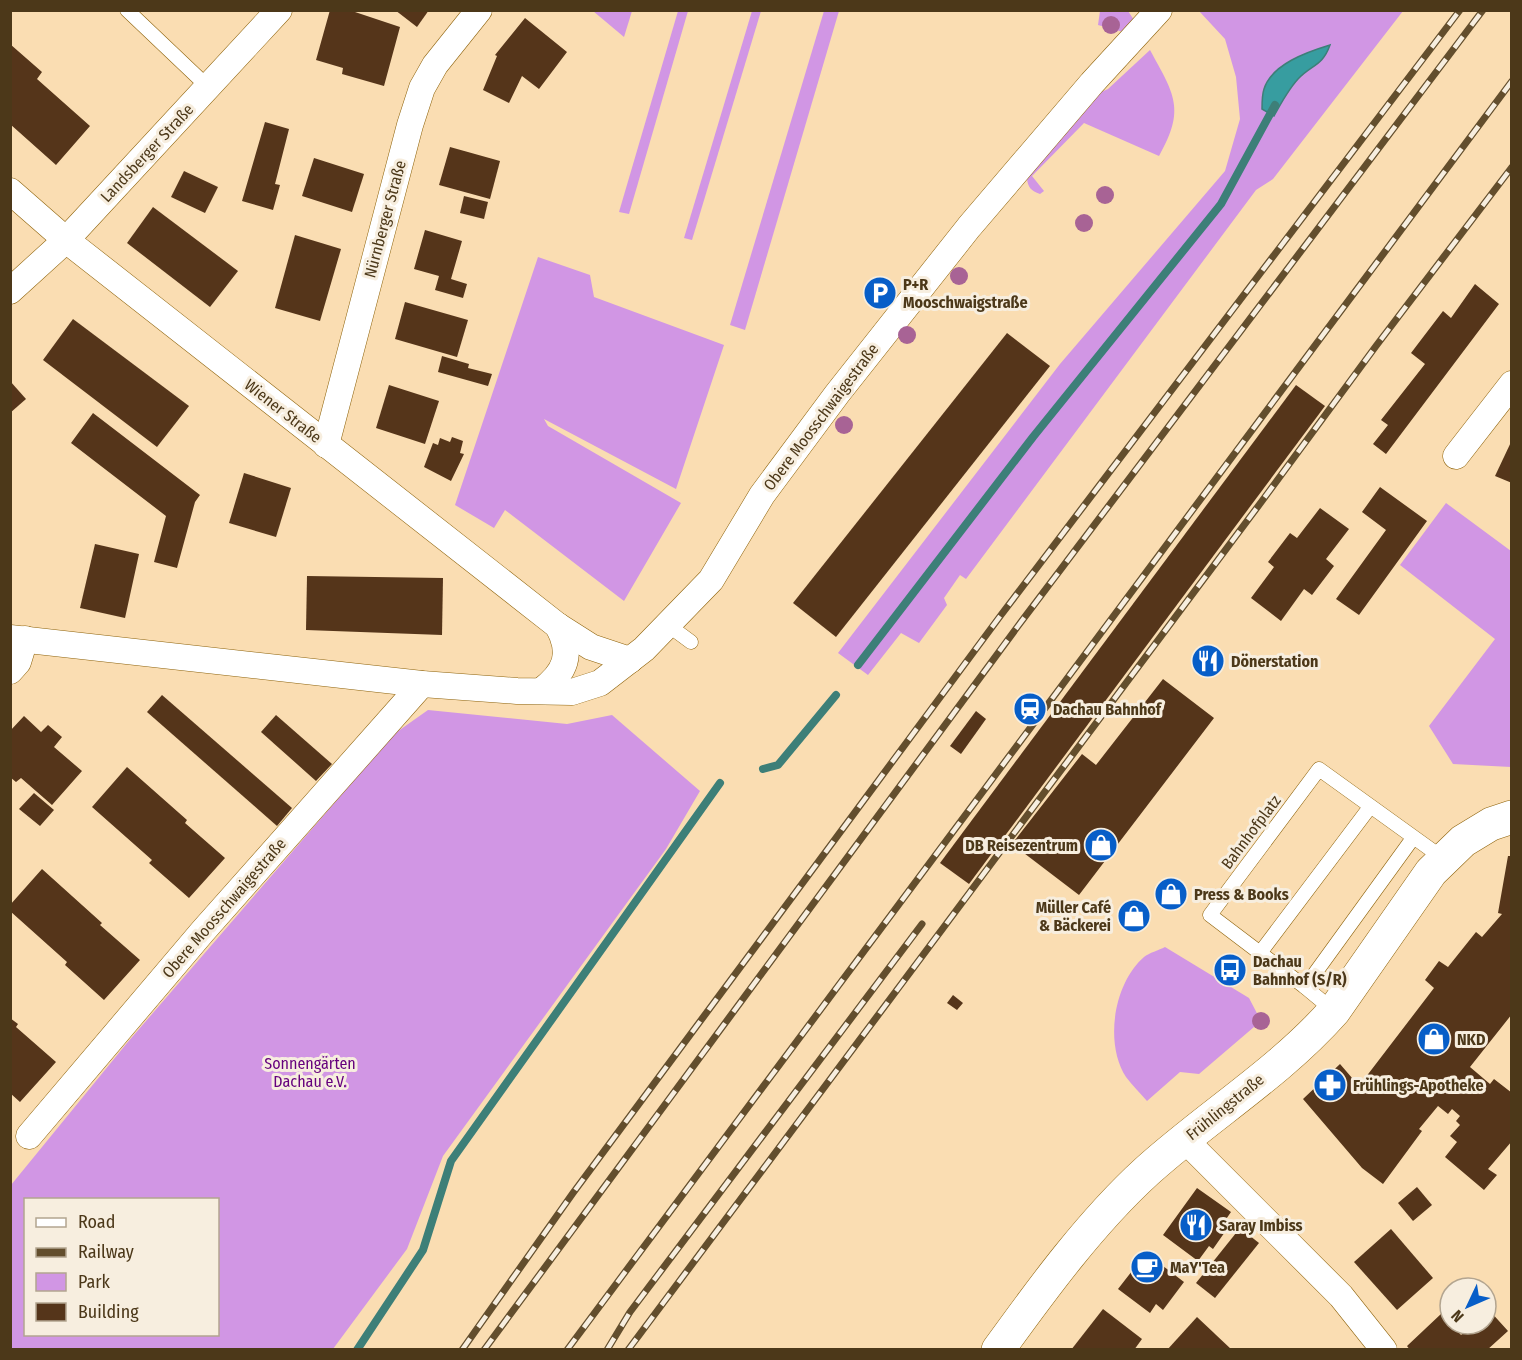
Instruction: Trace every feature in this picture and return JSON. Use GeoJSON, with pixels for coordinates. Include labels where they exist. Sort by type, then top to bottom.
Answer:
{"type":"FeatureCollection","features":[{"type":"Feature","properties":{"kind":"street","name":"Landsberger Straße"},"geometry":{"type":"LineString","coordinates":[[10,291],[66,240],[279,10]]}},
{"type":"Feature","properties":{"kind":"street","name":"Nürnberger Straße"},"geometry":{"type":"LineString","coordinates":[[326,445],[410,125],[422,88],[435,65],[479,10]]}},
{"type":"Feature","properties":{"kind":"street","name":"Obere Moosschwaigestraße"},"geometry":{"type":"LineString","coordinates":[[18,639],[422,684],[517,691],[572,692],[600,683],[630,660],[668,625],[711,580],[762,495],[837,394],[962,236],[1092,83],[1159,10]]}},
{"type":"Feature","properties":{"kind":"street","name":"Wiener Straße"},"geometry":{"type":"LineString","coordinates":[[10,191],[66,240],[558,626],[591,647],[630,660]]}},
{"type":"Feature","properties":{"kind":"street"},"geometry":{"type":"LineString","coordinates":[[1456,456],[1512,384]]}},
{"type":"Feature","properties":{"kind":"street"},"geometry":{"type":"LineString","coordinates":[[542,691],[554,682],[562,668],[566,653],[566,641],[558,626]]}},
{"type":"Feature","properties":{"kind":"street"},"geometry":{"type":"LineString","coordinates":[[10,671],[18,662],[18,639]]}},
{"type":"Feature","properties":{"kind":"street","name":"Obere Moosschwaigestraße"},"geometry":{"type":"LineString","coordinates":[[29,1136],[188,948],[422,684]]}},
{"type":"Feature","properties":{"kind":"street","name":"Frühlingstraße"},"geometry":{"type":"LineString","coordinates":[[998,1350],[1114,1203],[1184,1139],[1250,1088],[1301,1044],[1334,1011],[1422,884],[1444,859],[1476,832],[1512,817]]}},
{"type":"Feature","properties":{"kind":"street"},"geometry":{"type":"LineString","coordinates":[[1184,1139],[1341,1296],[1384,1350]]}},
{"type":"Feature","properties":{"kind":"lane"},"geometry":{"type":"LineString","coordinates":[[128,10],[208,87]]}},
{"type":"Feature","properties":{"kind":"lane"},"geometry":{"type":"LineString","coordinates":[[668,625],[691,642]]}},
{"type":"Feature","properties":{"kind":"lane","name":"Bahnhofplatz"},"geometry":{"type":"LineString","coordinates":[[1334,1011],[1210,915],[1319,769],[1444,859]]}},
{"type":"Feature","properties":{"kind":"lane"},"geometry":{"type":"LineString","coordinates":[[1260,953],[1370,807]]}},
{"type":"Feature","properties":{"kind":"lane"},"geometry":{"type":"LineString","coordinates":[[1305,987],[1413,838]]}},
{"type":"Feature","properties":{"kind":"green space"},"geometry":{"type":"Polygon","coordinates":[[[593,11],[632,11],[624,37],[593,11]]]}},
{"type":"Feature","properties":{"kind":"green space"},"geometry":{"type":"Polygon","coordinates":[[[678,11],[688,11],[629,214],[619,212],[678,11]]]}},
{"type":"Feature","properties":{"kind":"green space"},"geometry":{"type":"Polygon","coordinates":[[[752,11],[761,11],[692,240],[684,238],[752,11]]]}},
{"type":"Feature","properties":{"kind":"green space"},"geometry":{"type":"Polygon","coordinates":[[[824,11],[839,11],[745,330],[730,325],[824,11]]]}},
{"type":"Feature","properties":{"kind":"green space"},"geometry":{"type":"Polygon","coordinates":[[[1100,11],[1128,11],[1134,20],[1123,32],[1098,25],[1100,11]]]}},
{"type":"Feature","properties":{"kind":"green space"},"geometry":{"type":"Polygon","coordinates":[[[1199,11],[1403,11],[1273,179],[1256,190],[966,579],[960,575],[944,598],[947,605],[919,643],[901,633],[868,675],[838,653],[1060,364],[1225,171],[1240,119],[1236,77],[1225,39],[1199,11]]]}},
{"type":"Feature","properties":{"kind":"green space"},"geometry":{"type":"Polygon","coordinates":[[[1150,50],[1171,90],[1174,102],[1172,126],[1159,156],[1084,123],[1032,176],[1044,191],[1040,194],[1032,190],[1027,179],[1090,97],[1108,89],[1150,50]]]}},
{"type":"Feature","properties":{"kind":"green space"},"geometry":{"type":"Polygon","coordinates":[[[538,257],[590,275],[594,297],[724,345],[676,489],[544,419],[548,426],[681,503],[624,601],[505,510],[494,528],[455,505],[538,257]]]}},
{"type":"Feature","properties":{"kind":"green space"},"geometry":{"type":"Polygon","coordinates":[[[1446,503],[1511,551],[1511,767],[1453,764],[1429,726],[1495,639],[1400,565],[1446,503]]]}},
{"type":"Feature","properties":{"kind":"green space","name":"Sonnengärten Dachau e.V."},"geometry":{"type":"Polygon","coordinates":[[[428,710],[567,724],[612,715],[700,791],[666,849],[443,1156],[407,1249],[333,1349],[11,1350],[11,1185],[127,1043],[394,734],[428,710]]]}},
{"type":"Feature","properties":{"kind":"green space"},"geometry":{"type":"Polygon","coordinates":[[[1165,947],[1249,998],[1261,1021],[1199,1074],[1180,1072],[1147,1101],[1126,1077],[1119,1063],[1114,1031],[1119,997],[1125,982],[1144,957],[1165,947]]]}},
{"type":"Feature","properties":{"kind":"water"},"geometry":{"type":"Polygon","coordinates":[[[1330,45],[1324,57],[1294,83],[1274,116],[1262,109],[1264,89],[1274,73],[1301,55],[1330,45]]]}},
{"type":"Feature","properties":{"kind":"building"},"geometry":{"type":"Polygon","coordinates":[[[330,10],[349,10],[400,27],[384,86],[342,74],[343,68],[316,60],[330,10]]]}},
{"type":"Feature","properties":{"kind":"building"},"geometry":{"type":"Polygon","coordinates":[[[395,10],[429,10],[417,27],[395,10]]]}},
{"type":"Feature","properties":{"kind":"building"},"geometry":{"type":"Polygon","coordinates":[[[525,18],[567,52],[539,89],[522,76],[509,103],[483,90],[497,56],[495,55],[525,18]]]}},
{"type":"Feature","properties":{"kind":"building"},"geometry":{"type":"Polygon","coordinates":[[[10,44],[42,72],[37,79],[90,126],[56,165],[10,124],[10,44]]]}},
{"type":"Feature","properties":{"kind":"building"},"geometry":{"type":"Polygon","coordinates":[[[265,122],[289,129],[275,184],[280,185],[273,210],[242,201],[265,122]]]}},
{"type":"Feature","properties":{"kind":"building"},"geometry":{"type":"Polygon","coordinates":[[[450,147],[500,161],[490,199],[439,185],[450,147]]]}},
{"type":"Feature","properties":{"kind":"building"},"geometry":{"type":"Polygon","coordinates":[[[314,158],[364,174],[352,212],[302,196],[314,158]]]}},
{"type":"Feature","properties":{"kind":"building"},"geometry":{"type":"Polygon","coordinates":[[[184,171],[218,187],[205,213],[171,197],[184,171]]]}},
{"type":"Feature","properties":{"kind":"building"},"geometry":{"type":"Polygon","coordinates":[[[464,196],[488,202],[484,219],[460,213],[464,196]]]}},
{"type":"Feature","properties":{"kind":"building"},"geometry":{"type":"Polygon","coordinates":[[[153,207],[238,271],[210,307],[127,243],[153,207]]]}},
{"type":"Feature","properties":{"kind":"building"},"geometry":{"type":"Polygon","coordinates":[[[425,230],[462,241],[451,279],[467,284],[463,298],[435,290],[439,276],[414,269],[425,230]]]}},
{"type":"Feature","properties":{"kind":"building"},"geometry":{"type":"Polygon","coordinates":[[[295,235],[341,249],[320,321],[275,308],[295,235]]]}},
{"type":"Feature","properties":{"kind":"building"},"geometry":{"type":"Polygon","coordinates":[[[1475,284],[1499,304],[1386,454],[1373,444],[1388,425],[1381,420],[1425,364],[1411,353],[1443,311],[1451,318],[1475,284]]]}},
{"type":"Feature","properties":{"kind":"building"},"geometry":{"type":"Polygon","coordinates":[[[405,302],[468,320],[457,357],[395,339],[405,302]]]}},
{"type":"Feature","properties":{"kind":"building"},"geometry":{"type":"Polygon","coordinates":[[[73,319],[189,406],[157,447],[43,360],[73,319]]]}},
{"type":"Feature","properties":{"kind":"building"},"geometry":{"type":"Polygon","coordinates":[[[1007,333],[1050,366],[836,637],[793,603],[1007,333]]]}},
{"type":"Feature","properties":{"kind":"building"},"geometry":{"type":"Polygon","coordinates":[[[442,356],[469,364],[468,368],[492,374],[488,386],[438,372],[442,356]]]}},
{"type":"Feature","properties":{"kind":"building"},"geometry":{"type":"Polygon","coordinates":[[[10,381],[26,399],[10,413],[10,381]]]}},
{"type":"Feature","properties":{"kind":"building"},"geometry":{"type":"Polygon","coordinates":[[[389,385],[439,401],[425,444],[376,428],[389,385]]]}},
{"type":"Feature","properties":{"kind":"building"},"geometry":{"type":"Polygon","coordinates":[[[1296,385],[1325,406],[969,884],[940,863],[1296,385]]]}},
{"type":"Feature","properties":{"kind":"building"},"geometry":{"type":"Polygon","coordinates":[[[93,413],[200,495],[195,502],[177,568],[154,562],[166,516],[71,443],[93,413]]]}},
{"type":"Feature","properties":{"kind":"building"},"geometry":{"type":"Polygon","coordinates":[[[452,437],[463,441],[460,453],[464,454],[451,481],[424,467],[433,443],[438,445],[440,438],[450,442],[452,437]]]}},
{"type":"Feature","properties":{"kind":"building"},"geometry":{"type":"Polygon","coordinates":[[[1512,440],[1512,483],[1495,476],[1512,440]]]}},
{"type":"Feature","properties":{"kind":"building"},"geometry":{"type":"Polygon","coordinates":[[[244,473],[291,488],[276,537],[229,523],[244,473]]]}},
{"type":"Feature","properties":{"kind":"building"},"geometry":{"type":"Polygon","coordinates":[[[1380,487],[1427,521],[1359,615],[1336,599],[1386,530],[1362,512],[1380,487]]]}},
{"type":"Feature","properties":{"kind":"building"},"geometry":{"type":"Polygon","coordinates":[[[1320,508],[1349,529],[1326,559],[1334,566],[1312,595],[1304,589],[1281,621],[1251,598],[1274,567],[1268,562],[1290,533],[1297,538],[1320,508]]]}},
{"type":"Feature","properties":{"kind":"building"},"geometry":{"type":"Polygon","coordinates":[[[95,544],[139,554],[125,618],[80,608],[95,544]]]}},
{"type":"Feature","properties":{"kind":"building"},"geometry":{"type":"Polygon","coordinates":[[[307,576],[443,578],[442,635],[306,630],[307,576]]]}},
{"type":"Feature","properties":{"kind":"building","name":"Dönerstation"},"geometry":{"type":"Polygon","coordinates":[[[1204,647],[1223,661],[1212,675],[1193,661],[1204,647]]]}},
{"type":"Feature","properties":{"kind":"building"},"geometry":{"type":"Polygon","coordinates":[[[1163,679],[1214,718],[1079,895],[1012,844],[1082,754],[1096,765],[1163,679]]]}},
{"type":"Feature","properties":{"kind":"building"},"geometry":{"type":"Polygon","coordinates":[[[162,695],[292,808],[277,826],[147,712],[162,695]]]}},
{"type":"Feature","properties":{"kind":"building"},"geometry":{"type":"Polygon","coordinates":[[[976,711],[986,719],[961,754],[950,746],[976,711]]]}},
{"type":"Feature","properties":{"kind":"building"},"geometry":{"type":"Polygon","coordinates":[[[276,715],[332,764],[316,781],[261,732],[276,715]]]}},
{"type":"Feature","properties":{"kind":"building"},"geometry":{"type":"Polygon","coordinates":[[[24,716],[41,732],[48,725],[62,737],[54,747],[82,771],[52,805],[21,778],[16,782],[10,777],[10,731],[24,716]]]}},
{"type":"Feature","properties":{"kind":"building"},"geometry":{"type":"Polygon","coordinates":[[[127,767],[187,820],[185,823],[225,858],[189,898],[149,863],[152,860],[92,807],[127,767]]]}},
{"type":"Feature","properties":{"kind":"building"},"geometry":{"type":"Polygon","coordinates":[[[34,793],[54,810],[40,826],[19,809],[34,793]]]}},
{"type":"Feature","properties":{"kind":"building"},"geometry":{"type":"Polygon","coordinates":[[[1508,856],[1512,856],[1512,1014],[1470,1067],[1490,1084],[1494,1079],[1512,1093],[1512,1141],[1488,1169],[1497,1175],[1484,1190],[1445,1157],[1457,1142],[1450,1136],[1460,1125],[1456,1121],[1460,1116],[1452,1109],[1448,1114],[1438,1106],[1419,1129],[1422,1131],[1383,1184],[1362,1168],[1303,1099],[1340,1064],[1359,1086],[1434,988],[1425,980],[1439,961],[1448,967],[1476,932],[1482,937],[1502,914],[1498,913],[1508,856]]]}},
{"type":"Feature","properties":{"kind":"building"},"geometry":{"type":"Polygon","coordinates":[[[42,869],[140,960],[104,1000],[65,965],[67,962],[10,911],[10,905],[42,869]]]}},
{"type":"Feature","properties":{"kind":"building","name":"Press & Books"},"geometry":{"type":"Polygon","coordinates":[[[1172,880],[1185,889],[1171,901],[1163,902],[1157,899],[1172,880]]]}},
{"type":"Feature","properties":{"kind":"building"},"geometry":{"type":"Polygon","coordinates":[[[953,995],[963,1003],[957,1010],[947,1003],[953,995]]]}},
{"type":"Feature","properties":{"kind":"building"},"geometry":{"type":"Polygon","coordinates":[[[10,1018],[18,1024],[16,1027],[56,1062],[20,1102],[10,1093],[10,1018]]]}},
{"type":"Feature","properties":{"kind":"building"},"geometry":{"type":"Polygon","coordinates":[[[1417,1187],[1432,1205],[1413,1221],[1398,1203],[1417,1187]]]}},
{"type":"Feature","properties":{"kind":"building"},"geometry":{"type":"Polygon","coordinates":[[[1197,1188],[1231,1212],[1222,1225],[1227,1229],[1213,1249],[1209,1246],[1198,1261],[1163,1235],[1197,1188]]]}},
{"type":"Feature","properties":{"kind":"building"},"geometry":{"type":"Polygon","coordinates":[[[1240,1228],[1259,1243],[1215,1298],[1196,1283],[1240,1228]]]}},
{"type":"Feature","properties":{"kind":"building"},"geometry":{"type":"Polygon","coordinates":[[[1391,1229],[1433,1278],[1397,1310],[1354,1262],[1391,1229]]]}},
{"type":"Feature","properties":{"kind":"building"},"geometry":{"type":"Polygon","coordinates":[[[1146,1253],[1184,1282],[1163,1310],[1156,1304],[1150,1313],[1118,1289],[1146,1253]]]}},
{"type":"Feature","properties":{"kind":"building"},"geometry":{"type":"Polygon","coordinates":[[[1103,1309],[1142,1339],[1134,1350],[1071,1350],[1103,1309]]]}},
{"type":"Feature","properties":{"kind":"building"},"geometry":{"type":"Polygon","coordinates":[[[1197,1317],[1232,1350],[1167,1350],[1197,1317]]]}},
{"type":"Feature","properties":{"kind":"building"},"geometry":{"type":"Polygon","coordinates":[[[1438,1317],[1438,1336],[1498,1336],[1498,1320],[1508,1331],[1487,1350],[1410,1350],[1407,1346],[1438,1317]]]}},
{"type":"Feature","properties":{"kind":"waterway"},"geometry":{"type":"LineString","coordinates":[[858,665],[1033,437],[1221,204],[1275,105]]}},
{"type":"Feature","properties":{"kind":"waterway"},"geometry":{"type":"LineString","coordinates":[[763,769],[778,765],[836,695]]}},
{"type":"Feature","properties":{"kind":"waterway"},"geometry":{"type":"LineString","coordinates":[[357,1350],[423,1250],[451,1161],[720,783]]}},
{"type":"Feature","properties":{"kind":"railway"},"geometry":{"type":"LineString","coordinates":[[462,1350],[573,1193],[1001,615],[1460,10]]}},
{"type":"Feature","properties":{"kind":"railway"},"geometry":{"type":"LineString","coordinates":[[484,1350],[1018,626],[1483,10]]}},
{"type":"Feature","properties":{"kind":"railway"},"geometry":{"type":"LineString","coordinates":[[567,1350],[1512,81]]}},
{"type":"Feature","properties":{"kind":"railway"},"geometry":{"type":"LineString","coordinates":[[628,1350],[1512,167]]}},
{"type":"Feature","properties":{"kind":"railway"},"geometry":{"type":"LineString","coordinates":[[607,1350],[630,1312],[922,924]]}},
{"type":"Feature","properties":{"kind":"place","name":"P+R Mooschwaigstraße"},"geometry":{"type":"Point","coordinates":[880,293]}},
{"type":"Feature","properties":{"kind":"place","name":"Dönerstation"},"geometry":{"type":"Point","coordinates":[1208,661]}},
{"type":"Feature","properties":{"kind":"place","name":"Dachau Bahnhof"},"geometry":{"type":"Point","coordinates":[1030,709]}},
{"type":"Feature","properties":{"kind":"place","name":"DB Reisezentrum"},"geometry":{"type":"Point","coordinates":[1101,845]}},
{"type":"Feature","properties":{"kind":"place","name":"Press & Books"},"geometry":{"type":"Point","coordinates":[1171,894]}},
{"type":"Feature","properties":{"kind":"place","name":"Müller Café & Bäckerei"},"geometry":{"type":"Point","coordinates":[1134,916]}},
{"type":"Feature","properties":{"kind":"place","name":"Dachau Bahnhof (S/R)"},"geometry":{"type":"Point","coordinates":[1230,970]}},
{"type":"Feature","properties":{"kind":"place","name":"NKD"},"geometry":{"type":"Point","coordinates":[1434,1039]}},
{"type":"Feature","properties":{"kind":"place","name":"Frühlings-Apotheke"},"geometry":{"type":"Point","coordinates":[1330,1085]}},
{"type":"Feature","properties":{"kind":"place","name":"Saray Imbiss"},"geometry":{"type":"Point","coordinates":[1196,1225]}},
{"type":"Feature","properties":{"kind":"place","name":"MaY'Tea"},"geometry":{"type":"Point","coordinates":[1147,1267]}}]}
